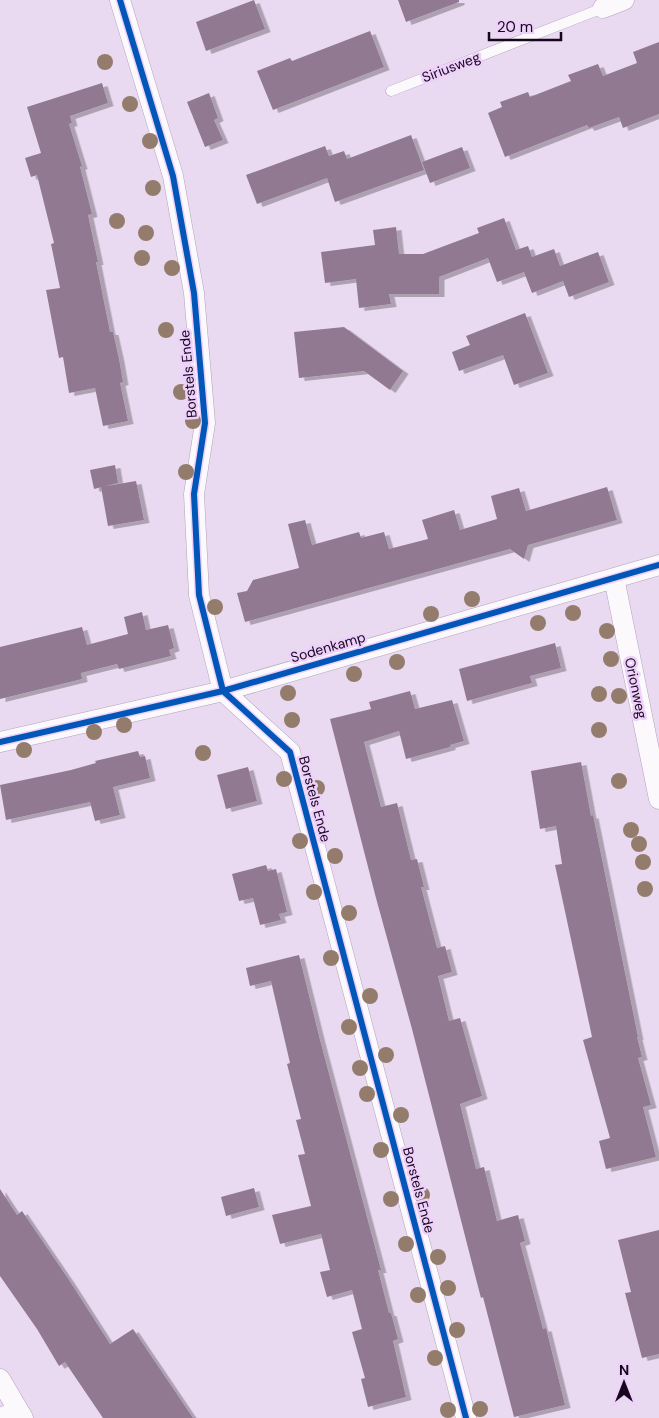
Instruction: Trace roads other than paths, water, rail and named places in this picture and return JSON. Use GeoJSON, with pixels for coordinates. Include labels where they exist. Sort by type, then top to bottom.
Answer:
{"type":"FeatureCollection","features":[{"type":"Feature","properties":{"kind":"street","name":"Borstels Ende"},"geometry":{"type":"LineString","coordinates":[[120,0],[173,176],[194,293],[205,423],[194,494],[199,595],[222,691],[290,752],[466,1418]]}},
{"type":"Feature","properties":{"kind":"street","name":"Siriusweg"},"geometry":{"type":"LineString","coordinates":[[603,8],[624,0]]}},
{"type":"Feature","properties":{"kind":"street","name":"Sodenkamp"},"geometry":{"type":"LineString","coordinates":[[0,742],[222,691],[659,565]]}},
{"type":"Feature","properties":{"kind":"street","name":"Orionweg"},"geometry":{"type":"LineString","coordinates":[[614,578],[659,799]]}},
{"type":"Feature","properties":{"kind":"street"},"geometry":{"type":"LineString","coordinates":[[0,1380],[21,1414],[0,1418]]}},
{"type":"Feature","properties":{"kind":"lane","name":"Siriusweg"},"geometry":{"type":"LineString","coordinates":[[391,91],[603,8]]}}]}
